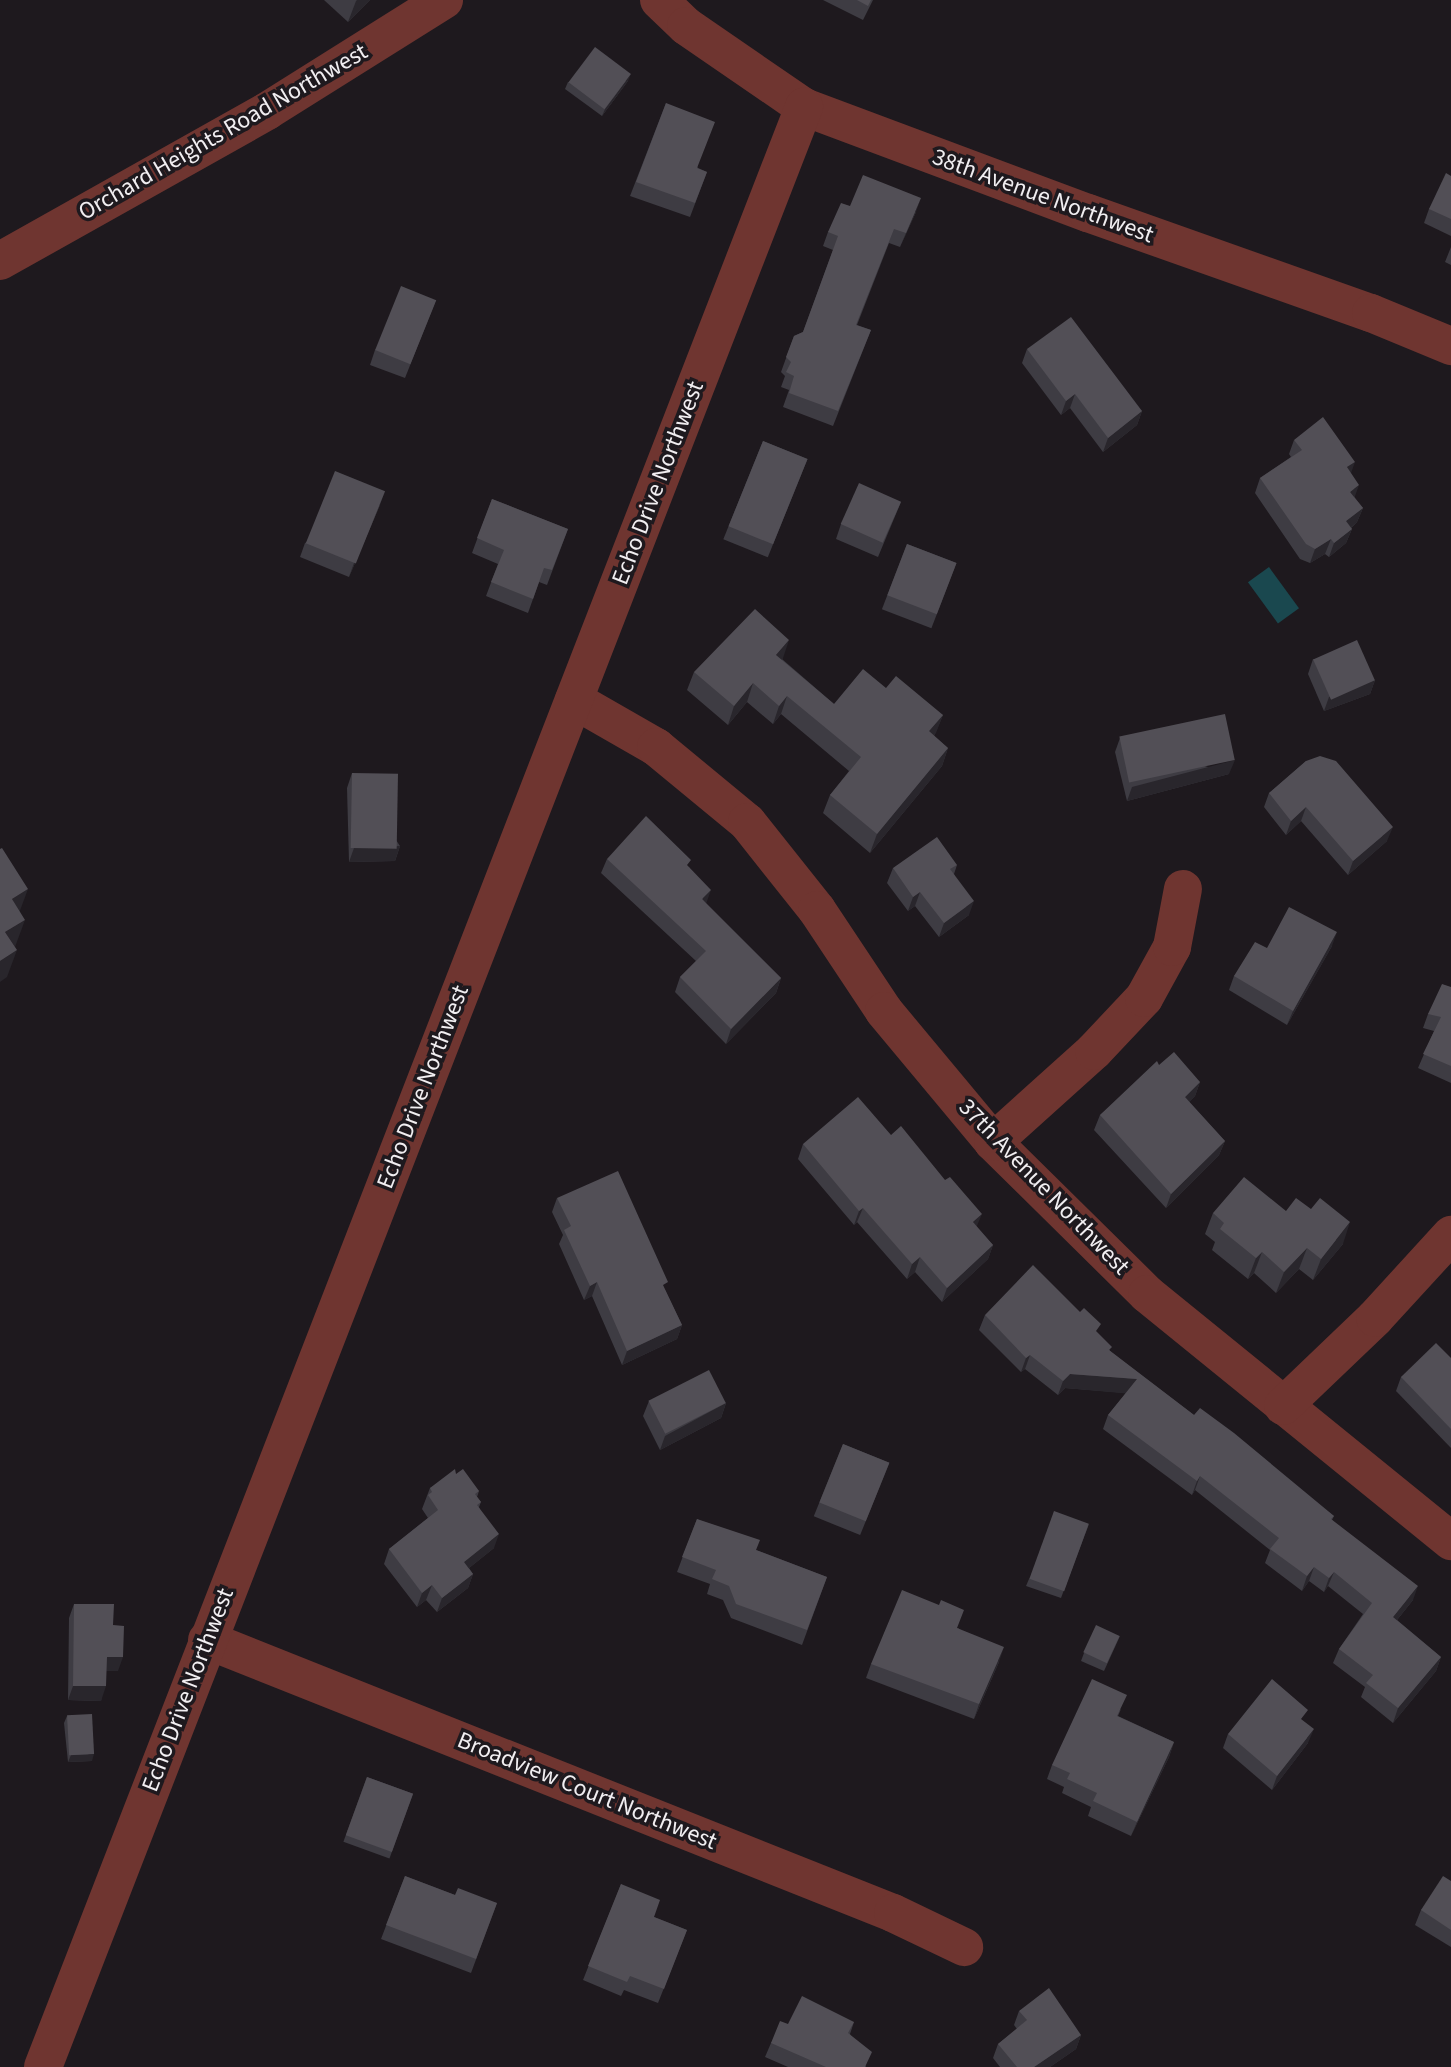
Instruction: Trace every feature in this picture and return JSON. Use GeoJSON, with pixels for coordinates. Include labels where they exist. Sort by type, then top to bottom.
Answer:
{"type":"FeatureCollection","features":[{"type":"Feature","properties":{"kind":"street","name":"Orchard Heights Road Northwest"},"geometry":{"type":"LineString","coordinates":[[0,261],[267,111],[444,0]]}},
{"type":"Feature","properties":{"kind":"street","name":"38th Avenue Northwest"},"geometry":{"type":"LineString","coordinates":[[659,0],[686,26],[804,107],[1088,213],[1371,313],[1451,346]]}},
{"type":"Feature","properties":{"kind":"street","name":"Echo Drive Northwest"},"geometry":{"type":"LineString","coordinates":[[43,2067],[804,107]]}},
{"type":"Feature","properties":{"kind":"street","name":"37th Avenue Northwest"},"geometry":{"type":"LineString","coordinates":[[574,700],[656,747],[747,822],[817,910],[884,1011],[993,1142],[1147,1294],[1451,1541]]}},
{"type":"Feature","properties":{"kind":"street"},"geometry":{"type":"LineString","coordinates":[[993,1142],[1094,1051],[1144,998],[1172,947],[1183,889]]}},
{"type":"Feature","properties":{"kind":"street"},"geometry":{"type":"LineString","coordinates":[[1283,1406],[1375,1318],[1451,1235]]}},
{"type":"Feature","properties":{"kind":"street","name":"Broadview Court Northwest"},"geometry":{"type":"LineString","coordinates":[[207,1640],[893,1913],[964,1947]]}},
{"type":"Feature","properties":{"kind":"water"},"geometry":{"type":"Polygon","coordinates":[[[1269,567],[1299,608],[1278,624],[1248,582],[1269,567]]]}},
{"type":"Feature","properties":{"kind":"building"},"geometry":{"type":"Polygon","coordinates":[[[857,0],[871,0],[868,6],[857,0]]]}},
{"type":"Feature","properties":{"kind":"building"},"geometry":{"type":"Polygon","coordinates":[[[595,47],[631,74],[604,109],[569,82],[595,47]]]}},
{"type":"Feature","properties":{"kind":"building"},"geometry":{"type":"Polygon","coordinates":[[[666,103],[715,122],[697,168],[707,172],[695,203],[636,182],[666,103]]]}},
{"type":"Feature","properties":{"kind":"building"},"geometry":{"type":"Polygon","coordinates":[[[1446,173],[1451,176],[1451,219],[1429,209],[1446,173]]]}},
{"type":"Feature","properties":{"kind":"building"},"geometry":{"type":"Polygon","coordinates":[[[863,175],[921,198],[906,233],[894,229],[856,325],[871,330],[838,411],[789,393],[794,376],[786,372],[791,362],[786,357],[794,336],[803,332],[838,236],[828,232],[841,203],[850,206],[863,175]]]}},
{"type":"Feature","properties":{"kind":"building"},"geometry":{"type":"Polygon","coordinates":[[[401,286],[436,300],[410,364],[375,350],[401,286]]]}},
{"type":"Feature","properties":{"kind":"building"},"geometry":{"type":"Polygon","coordinates":[[[1071,317],[1142,411],[1108,438],[1075,394],[1066,401],[1027,349],[1071,317]]]}},
{"type":"Feature","properties":{"kind":"building"},"geometry":{"type":"Polygon","coordinates":[[[1323,417],[1355,462],[1347,467],[1359,485],[1350,492],[1363,508],[1346,521],[1352,529],[1334,543],[1331,539],[1315,549],[1306,544],[1260,478],[1302,450],[1294,440],[1323,417]]]}},
{"type":"Feature","properties":{"kind":"building"},"geometry":{"type":"Polygon","coordinates":[[[763,441],[808,459],[773,544],[729,526],[763,441]]]}},
{"type":"Feature","properties":{"kind":"building"},"geometry":{"type":"Polygon","coordinates":[[[335,471],[385,491],[356,564],[306,543],[335,471]]]}},
{"type":"Feature","properties":{"kind":"building"},"geometry":{"type":"Polygon","coordinates":[[[859,483],[901,502],[883,543],[841,524],[859,483]]]}},
{"type":"Feature","properties":{"kind":"building"},"geometry":{"type":"Polygon","coordinates":[[[492,499],[568,529],[552,570],[544,568],[533,599],[491,582],[504,550],[477,538],[492,499]]]}},
{"type":"Feature","properties":{"kind":"building"},"geometry":{"type":"Polygon","coordinates":[[[907,544],[956,563],[937,614],[887,595],[907,544]]]}},
{"type":"Feature","properties":{"kind":"building"},"geometry":{"type":"Polygon","coordinates":[[[755,609],[789,640],[776,655],[834,704],[863,669],[886,688],[896,676],[943,715],[929,731],[948,748],[877,834],[830,795],[861,757],[787,696],[779,706],[753,683],[734,706],[694,672],[755,609]]]}},
{"type":"Feature","properties":{"kind":"building"},"geometry":{"type":"Polygon","coordinates":[[[1357,640],[1375,680],[1331,700],[1313,660],[1357,640]]]}},
{"type":"Feature","properties":{"kind":"building"},"geometry":{"type":"Polygon","coordinates":[[[1225,714],[1235,760],[1129,782],[1119,736],[1225,714]]]}},
{"type":"Feature","properties":{"kind":"building"},"geometry":{"type":"Polygon","coordinates":[[[1320,756],[1336,761],[1393,827],[1353,861],[1306,807],[1291,821],[1269,793],[1306,761],[1320,756]]]}},
{"type":"Feature","properties":{"kind":"building"},"geometry":{"type":"Polygon","coordinates":[[[352,773],[398,774],[397,849],[351,848],[352,773]]]}},
{"type":"Feature","properties":{"kind":"building"},"geometry":{"type":"Polygon","coordinates":[[[646,816],[691,860],[687,865],[711,890],[702,899],[781,978],[731,1029],[680,977],[706,951],[607,859],[646,816]]]}},
{"type":"Feature","properties":{"kind":"building"},"geometry":{"type":"Polygon","coordinates":[[[937,837],[957,865],[950,869],[974,901],[944,923],[920,892],[913,897],[893,868],[937,837]]]}},
{"type":"Feature","properties":{"kind":"building"},"geometry":{"type":"Polygon","coordinates":[[[0,849],[28,889],[12,899],[25,920],[5,932],[17,950],[0,961],[0,849]]]}},
{"type":"Feature","properties":{"kind":"building"},"geometry":{"type":"Polygon","coordinates":[[[1289,907],[1337,932],[1293,1011],[1234,976],[1255,942],[1267,948],[1289,907]]]}},
{"type":"Feature","properties":{"kind":"building"},"geometry":{"type":"Polygon","coordinates":[[[1442,984],[1451,987],[1451,1066],[1423,1054],[1441,1017],[1428,1014],[1442,984]]]}},
{"type":"Feature","properties":{"kind":"building"},"geometry":{"type":"Polygon","coordinates":[[[1174,1052],[1200,1082],[1185,1097],[1225,1141],[1171,1194],[1100,1115],[1157,1061],[1159,1065],[1174,1052]]]}},
{"type":"Feature","properties":{"kind":"building"},"geometry":{"type":"Polygon","coordinates":[[[858,1097],[891,1135],[901,1126],[945,1180],[950,1177],[982,1214],[973,1222],[993,1245],[947,1288],[920,1257],[912,1264],[863,1208],[859,1211],[803,1144],[858,1097]]]}},
{"type":"Feature","properties":{"kind":"building"},"geometry":{"type":"Polygon","coordinates":[[[618,1171],[668,1282],[663,1285],[682,1325],[627,1351],[597,1282],[590,1286],[564,1230],[571,1226],[557,1198],[618,1171]]]}},
{"type":"Feature","properties":{"kind":"building"},"geometry":{"type":"Polygon","coordinates":[[[1244,1177],[1286,1211],[1296,1198],[1311,1209],[1320,1198],[1350,1222],[1321,1259],[1307,1248],[1284,1272],[1262,1252],[1256,1258],[1220,1229],[1224,1223],[1213,1213],[1244,1177]]]}},
{"type":"Feature","properties":{"kind":"building"},"geometry":{"type":"Polygon","coordinates":[[[1033,1265],[1080,1312],[1084,1308],[1101,1324],[1096,1331],[1112,1347],[1109,1350],[1194,1415],[1200,1408],[1234,1433],[1334,1516],[1331,1519],[1418,1586],[1393,1617],[1441,1657],[1398,1708],[1366,1683],[1373,1675],[1339,1649],[1372,1603],[1334,1572],[1329,1578],[1314,1567],[1307,1576],[1270,1549],[1279,1538],[1200,1476],[1197,1481],[1108,1415],[1137,1379],[1070,1374],[1063,1381],[1030,1355],[1026,1358],[985,1315],[1033,1265]]]}},
{"type":"Feature","properties":{"kind":"building"},"geometry":{"type":"Polygon","coordinates":[[[1436,1343],[1451,1358],[1451,1429],[1401,1377],[1436,1343]]]}},
{"type":"Feature","properties":{"kind":"building"},"geometry":{"type":"Polygon","coordinates":[[[709,1370],[726,1403],[665,1434],[648,1401],[709,1370]]]}},
{"type":"Feature","properties":{"kind":"building"},"geometry":{"type":"Polygon","coordinates":[[[843,1444],[889,1463],[866,1521],[819,1502],[843,1444]]]}},
{"type":"Feature","properties":{"kind":"building"},"geometry":{"type":"Polygon","coordinates":[[[455,1469],[456,1474],[463,1469],[479,1491],[475,1494],[481,1502],[477,1505],[499,1534],[464,1562],[473,1574],[442,1598],[432,1585],[422,1593],[389,1549],[438,1510],[428,1495],[432,1492],[430,1488],[455,1469]]]}},
{"type":"Feature","properties":{"kind":"building"},"geometry":{"type":"Polygon","coordinates":[[[1054,1511],[1089,1524],[1064,1591],[1029,1579],[1054,1511]]]}},
{"type":"Feature","properties":{"kind":"building"},"geometry":{"type":"Polygon","coordinates":[[[697,1519],[760,1540],[756,1550],[827,1577],[807,1630],[736,1604],[729,1586],[712,1579],[716,1570],[682,1557],[697,1519]]]}},
{"type":"Feature","properties":{"kind":"building"},"geometry":{"type":"Polygon","coordinates":[[[902,1590],[939,1605],[941,1600],[964,1610],[957,1628],[1004,1647],[979,1704],[871,1664],[902,1590]]]}},
{"type":"Feature","properties":{"kind":"building"},"geometry":{"type":"Polygon","coordinates":[[[74,1604],[114,1604],[113,1625],[124,1626],[123,1657],[107,1657],[106,1686],[73,1686],[74,1604]]]}},
{"type":"Feature","properties":{"kind":"building"},"geometry":{"type":"Polygon","coordinates":[[[1096,1625],[1120,1636],[1107,1663],[1083,1652],[1096,1625]]]}},
{"type":"Feature","properties":{"kind":"building"},"geometry":{"type":"Polygon","coordinates":[[[1092,1679],[1127,1695],[1117,1716],[1174,1742],[1137,1822],[1093,1801],[1097,1793],[1067,1779],[1070,1773],[1052,1765],[1092,1679]]]}},
{"type":"Feature","properties":{"kind":"building"},"geometry":{"type":"Polygon","coordinates":[[[1272,1679],[1308,1710],[1301,1719],[1314,1729],[1277,1776],[1228,1734],[1272,1679]]]}},
{"type":"Feature","properties":{"kind":"building"},"geometry":{"type":"Polygon","coordinates":[[[92,1714],[94,1754],[69,1755],[67,1715],[92,1714]]]}},
{"type":"Feature","properties":{"kind":"building"},"geometry":{"type":"Polygon","coordinates":[[[367,1777],[413,1794],[392,1852],[346,1835],[367,1777]]]}},
{"type":"Feature","properties":{"kind":"building"},"geometry":{"type":"Polygon","coordinates":[[[405,1876],[455,1895],[458,1888],[497,1903],[476,1959],[386,1925],[405,1876]]]}},
{"type":"Feature","properties":{"kind":"building"},"geometry":{"type":"Polygon","coordinates":[[[1443,1876],[1451,1881],[1451,1930],[1421,1910],[1443,1876]]]}},
{"type":"Feature","properties":{"kind":"building"},"geometry":{"type":"Polygon","coordinates":[[[621,1884],[660,1900],[654,1917],[687,1930],[664,1989],[630,1976],[627,1982],[588,1966],[621,1884]]]}},
{"type":"Feature","properties":{"kind":"building"},"geometry":{"type":"Polygon","coordinates":[[[1049,1988],[1081,2035],[1034,2067],[1017,2067],[998,2044],[1027,2020],[1019,2011],[1049,1988]]]}},
{"type":"Feature","properties":{"kind":"building"},"geometry":{"type":"Polygon","coordinates":[[[802,1996],[854,2022],[848,2033],[872,2052],[865,2067],[826,2067],[771,2043],[780,2021],[788,2024],[802,1996]]]}}]}
